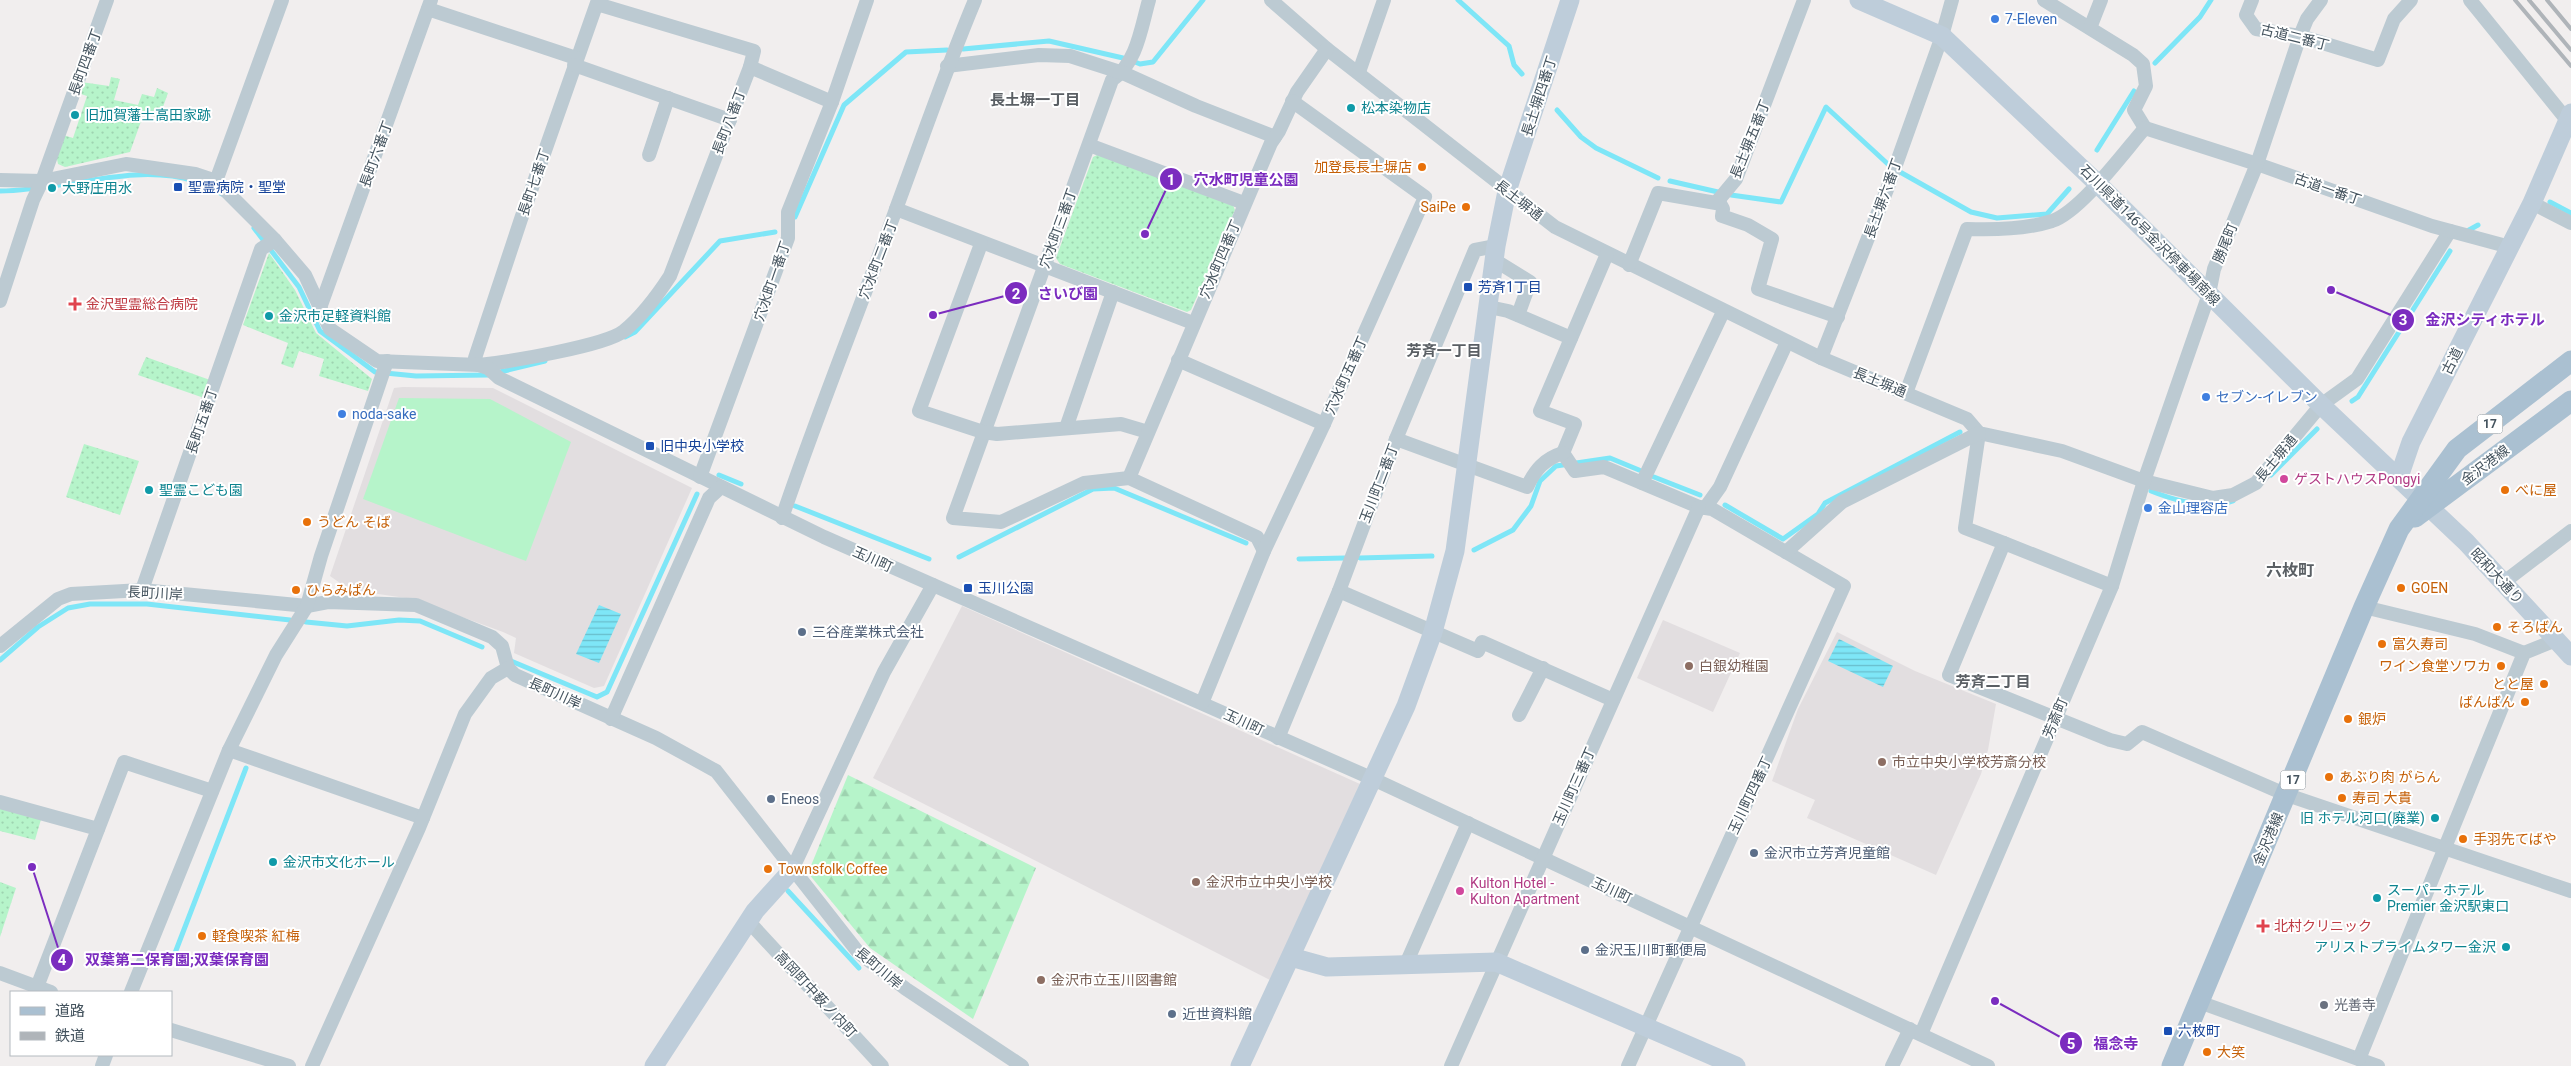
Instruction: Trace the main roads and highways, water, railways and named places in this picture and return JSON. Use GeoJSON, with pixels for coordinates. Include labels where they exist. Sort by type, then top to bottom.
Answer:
{"type":"FeatureCollection","features":[{"type":"Feature","properties":{"kind":"main road","name":"金沢港線"},"geometry":{"type":"LineString","coordinates":[[2425,502],[2457,449],[2571,361]]}},
{"type":"Feature","properties":{"kind":"main road","name":"金沢港線"},"geometry":{"type":"LineString","coordinates":[[2172,1066],[2287,795],[2364,606],[2399,529],[2425,502],[2571,401]]}},
{"type":"Feature","properties":{"kind":"water"},"geometry":{"type":"Polygon","coordinates":[[[599,605],[621,614],[599,663],[576,654],[599,605]]]}},
{"type":"Feature","properties":{"kind":"water"},"geometry":{"type":"Polygon","coordinates":[[[1839,639],[1893,666],[1883,687],[1828,661],[1839,639]]]}},
{"type":"Feature","properties":{"kind":"waterway"},"geometry":{"type":"LineString","coordinates":[[1135,62],[1140,64],[1153,62],[1203,0]]}},
{"type":"Feature","properties":{"kind":"waterway"},"geometry":{"type":"LineString","coordinates":[[1458,0],[1509,46],[1514,65],[1522,74]]}},
{"type":"Feature","properties":{"kind":"waterway"},"geometry":{"type":"LineString","coordinates":[[2155,63],[2200,17],[2211,0]]}},
{"type":"Feature","properties":{"kind":"waterway"},"geometry":{"type":"LineString","coordinates":[[963,49],[1049,41],[1123,58]]}},
{"type":"Feature","properties":{"kind":"waterway"},"geometry":{"type":"LineString","coordinates":[[795,217],[844,105],[906,52],[947,50]]}},
{"type":"Feature","properties":{"kind":"waterway"},"geometry":{"type":"LineString","coordinates":[[2097,150],[2134,91]]}},
{"type":"Feature","properties":{"kind":"waterway"},"geometry":{"type":"LineString","coordinates":[[1731,195],[1781,202],[1826,107],[1890,166]]}},
{"type":"Feature","properties":{"kind":"waterway"},"geometry":{"type":"LineString","coordinates":[[1557,110],[1581,137],[1596,148],[1658,178]]}},
{"type":"Feature","properties":{"kind":"waterway"},"geometry":{"type":"LineString","coordinates":[[1900,172],[1971,212],[1997,218],[2047,214],[2069,189]]}},
{"type":"Feature","properties":{"kind":"waterway"},"geometry":{"type":"LineString","coordinates":[[0,191],[24,190],[123,176],[148,175],[171,176],[194,181],[222,194]]}},
{"type":"Feature","properties":{"kind":"waterway"},"geometry":{"type":"LineString","coordinates":[[1670,181],[1718,192]]}},
{"type":"Feature","properties":{"kind":"waterway"},"geometry":{"type":"LineString","coordinates":[[2550,202],[2571,213]]}},
{"type":"Feature","properties":{"kind":"waterway"},"geometry":{"type":"LineString","coordinates":[[2469,230],[2478,225]]}},
{"type":"Feature","properties":{"kind":"waterway"},"geometry":{"type":"LineString","coordinates":[[254,228],[299,287],[320,331],[375,372],[416,376],[488,375]]}},
{"type":"Feature","properties":{"kind":"waterway"},"geometry":{"type":"LineString","coordinates":[[625,337],[635,332],[720,241],[775,232]]}},
{"type":"Feature","properties":{"kind":"waterway"},"geometry":{"type":"LineString","coordinates":[[2352,401],[2358,397],[2450,251]]}},
{"type":"Feature","properties":{"kind":"waterway"},"geometry":{"type":"LineString","coordinates":[[500,372],[545,361]]}},
{"type":"Feature","properties":{"kind":"waterway"},"geometry":{"type":"LineString","coordinates":[[2271,475],[2317,429]]}},
{"type":"Feature","properties":{"kind":"waterway"},"geometry":{"type":"LineString","coordinates":[[1725,505],[1783,539],[1818,514],[1825,503],[1960,432]]}},
{"type":"Feature","properties":{"kind":"waterway"},"geometry":{"type":"LineString","coordinates":[[1474,550],[1513,530],[1531,506],[1540,481],[1556,466],[1610,458],[1639,470]]}},
{"type":"Feature","properties":{"kind":"waterway"},"geometry":{"type":"LineString","coordinates":[[719,475],[741,484]]}},
{"type":"Feature","properties":{"kind":"waterway"},"geometry":{"type":"LineString","coordinates":[[1654,477],[1700,495]]}},
{"type":"Feature","properties":{"kind":"waterway"},"geometry":{"type":"LineString","coordinates":[[959,557],[1093,489],[1114,488],[1246,543]]}},
{"type":"Feature","properties":{"kind":"waterway"},"geometry":{"type":"LineString","coordinates":[[2151,491],[2192,503],[2213,505],[2233,501]]}},
{"type":"Feature","properties":{"kind":"waterway"},"geometry":{"type":"LineString","coordinates":[[511,661],[597,697],[607,692],[697,494]]}},
{"type":"Feature","properties":{"kind":"waterway"},"geometry":{"type":"LineString","coordinates":[[795,506],[929,559]]}},
{"type":"Feature","properties":{"kind":"waterway"},"geometry":{"type":"LineString","coordinates":[[1360,558],[1432,556]]}},
{"type":"Feature","properties":{"kind":"waterway"},"geometry":{"type":"LineString","coordinates":[[1299,559],[1345,558]]}},
{"type":"Feature","properties":{"kind":"waterway"},"geometry":{"type":"LineString","coordinates":[[0,660],[38,627],[68,608],[90,604],[147,604],[290,620]]}},
{"type":"Feature","properties":{"kind":"waterway"},"geometry":{"type":"LineString","coordinates":[[306,622],[347,626],[399,620],[420,621],[482,647]]}},
{"type":"Feature","properties":{"kind":"waterway"},"geometry":{"type":"LineString","coordinates":[[175,953],[246,768]]}},
{"type":"Feature","properties":{"kind":"waterway"},"geometry":{"type":"LineString","coordinates":[[788,891],[859,968]]}},
{"type":"Feature","properties":{"kind":"railway"},"geometry":{"type":"LineString","coordinates":[[2515,0],[2571,66]]}},
{"type":"Feature","properties":{"kind":"railway"},"geometry":{"type":"LineString","coordinates":[[2529,0],[2571,50]]}},
{"type":"Feature","properties":{"kind":"railway"},"geometry":{"type":"LineString","coordinates":[[2547,0],[2571,29]]}},
{"type":"Feature","properties":{"kind":"place","name":"7-Eleven"},"geometry":{"type":"Point","coordinates":[1995,19]}},
{"type":"Feature","properties":{"kind":"place","name":"松本染物店"},"geometry":{"type":"Point","coordinates":[1351,108]}},
{"type":"Feature","properties":{"kind":"place","name":"旧加賀藩士高田家跡"},"geometry":{"type":"Point","coordinates":[75,115]}},
{"type":"Feature","properties":{"kind":"place","name":"加登長長土塀店"},"geometry":{"type":"Point","coordinates":[1422,167]}},
{"type":"Feature","properties":{"kind":"place","name":"聖霊病院・聖堂"},"geometry":{"type":"Point","coordinates":[178,187]}},
{"type":"Feature","properties":{"kind":"place","name":"大野庄用水"},"geometry":{"type":"Point","coordinates":[52,188]}},
{"type":"Feature","properties":{"kind":"place","name":"SaiPe"},"geometry":{"type":"Point","coordinates":[1466,207]}},
{"type":"Feature","properties":{"kind":"place","name":"穴水町児童公園"},"geometry":{"type":"Point","coordinates":[1145,234]}},
{"type":"Feature","properties":{"kind":"place","name":"芳斉1丁目"},"geometry":{"type":"Point","coordinates":[1468,287]}},
{"type":"Feature","properties":{"kind":"place","name":"金沢シティホテル"},"geometry":{"type":"Point","coordinates":[2331,290]}},
{"type":"Feature","properties":{"kind":"place","name":"金沢聖霊総合病院"},"geometry":{"type":"Point","coordinates":[75,304]}},
{"type":"Feature","properties":{"kind":"place","name":"さいび園"},"geometry":{"type":"Point","coordinates":[933,315]}},
{"type":"Feature","properties":{"kind":"place","name":"金沢市足軽資料館"},"geometry":{"type":"Point","coordinates":[269,316]}},
{"type":"Feature","properties":{"kind":"place","name":"セブン-イレブン"},"geometry":{"type":"Point","coordinates":[2206,397]}},
{"type":"Feature","properties":{"kind":"place","name":"noda-sake"},"geometry":{"type":"Point","coordinates":[342,414]}},
{"type":"Feature","properties":{"kind":"place","name":"旧中央小学校"},"geometry":{"type":"Point","coordinates":[650,446]}},
{"type":"Feature","properties":{"kind":"place","name":"ゲストハウスPongyi"},"geometry":{"type":"Point","coordinates":[2284,479]}},
{"type":"Feature","properties":{"kind":"place","name":"聖霊こども園"},"geometry":{"type":"Point","coordinates":[149,490]}},
{"type":"Feature","properties":{"kind":"place","name":"べに屋"},"geometry":{"type":"Point","coordinates":[2505,490]}},
{"type":"Feature","properties":{"kind":"place","name":"金山理容店"},"geometry":{"type":"Point","coordinates":[2148,508]}},
{"type":"Feature","properties":{"kind":"place","name":"うどん そば"},"geometry":{"type":"Point","coordinates":[307,522]}},
{"type":"Feature","properties":{"kind":"place","name":"玉川公園"},"geometry":{"type":"Point","coordinates":[968,588]}},
{"type":"Feature","properties":{"kind":"place","name":"GOEN"},"geometry":{"type":"Point","coordinates":[2401,588]}},
{"type":"Feature","properties":{"kind":"place","name":"ひらみぱん"},"geometry":{"type":"Point","coordinates":[296,590]}},
{"type":"Feature","properties":{"kind":"place","name":"そろばん"},"geometry":{"type":"Point","coordinates":[2497,627]}},
{"type":"Feature","properties":{"kind":"place","name":"三谷産業株式会社"},"geometry":{"type":"Point","coordinates":[802,632]}},
{"type":"Feature","properties":{"kind":"place","name":"富久寿司"},"geometry":{"type":"Point","coordinates":[2382,644]}},
{"type":"Feature","properties":{"kind":"place","name":"白銀幼稚園"},"geometry":{"type":"Point","coordinates":[1689,666]}},
{"type":"Feature","properties":{"kind":"place","name":"ワイン食堂ソワカ"},"geometry":{"type":"Point","coordinates":[2501,666]}},
{"type":"Feature","properties":{"kind":"place","name":"とと屋"},"geometry":{"type":"Point","coordinates":[2544,684]}},
{"type":"Feature","properties":{"kind":"place","name":"ばんばん"},"geometry":{"type":"Point","coordinates":[2525,702]}},
{"type":"Feature","properties":{"kind":"place","name":"銀炉"},"geometry":{"type":"Point","coordinates":[2348,719]}},
{"type":"Feature","properties":{"kind":"place","name":"市立中央小学校芳斎分校"},"geometry":{"type":"Point","coordinates":[1882,762]}},
{"type":"Feature","properties":{"kind":"place","name":"あぶり肉 がらん"},"geometry":{"type":"Point","coordinates":[2329,777]}},
{"type":"Feature","properties":{"kind":"place","name":"寿司 大貴"},"geometry":{"type":"Point","coordinates":[2342,798]}},
{"type":"Feature","properties":{"kind":"place","name":"Eneos"},"geometry":{"type":"Point","coordinates":[771,799]}},
{"type":"Feature","properties":{"kind":"place","name":"旧 ホテル河口(廃業)"},"geometry":{"type":"Point","coordinates":[2435,818]}},
{"type":"Feature","properties":{"kind":"place","name":"手羽先てばや"},"geometry":{"type":"Point","coordinates":[2463,839]}},
{"type":"Feature","properties":{"kind":"place","name":"金沢市立芳斉児童館"},"geometry":{"type":"Point","coordinates":[1754,853]}},
{"type":"Feature","properties":{"kind":"place","name":"金沢市文化ホール"},"geometry":{"type":"Point","coordinates":[273,862]}},
{"type":"Feature","properties":{"kind":"place","name":"双葉第二保育園;双葉保育園"},"geometry":{"type":"Point","coordinates":[32,867]}},
{"type":"Feature","properties":{"kind":"place","name":"Townsfolk Coffee"},"geometry":{"type":"Point","coordinates":[768,869]}},
{"type":"Feature","properties":{"kind":"place","name":"金沢市立中央小学校"},"geometry":{"type":"Point","coordinates":[1196,882]}},
{"type":"Feature","properties":{"kind":"place","name":"Kulton Hotel - Kulton Apartment"},"geometry":{"type":"Point","coordinates":[1460,891]}},
{"type":"Feature","properties":{"kind":"place","name":"スーパーホテル Premier 金沢駅東口"},"geometry":{"type":"Point","coordinates":[2377,898]}},
{"type":"Feature","properties":{"kind":"place","name":"北村クリニック"},"geometry":{"type":"Point","coordinates":[2263,926]}},
{"type":"Feature","properties":{"kind":"place","name":"軽食喫茶 紅梅"},"geometry":{"type":"Point","coordinates":[202,936]}},
{"type":"Feature","properties":{"kind":"place","name":"アリストプライムタワー金沢"},"geometry":{"type":"Point","coordinates":[2506,947]}},
{"type":"Feature","properties":{"kind":"place","name":"金沢玉川町郵便局"},"geometry":{"type":"Point","coordinates":[1585,950]}},
{"type":"Feature","properties":{"kind":"place","name":"金沢市立玉川図書館"},"geometry":{"type":"Point","coordinates":[1041,980]}},
{"type":"Feature","properties":{"kind":"place","name":"福念寺"},"geometry":{"type":"Point","coordinates":[1995,1001]}},
{"type":"Feature","properties":{"kind":"place","name":"光善寺"},"geometry":{"type":"Point","coordinates":[2324,1005]}},
{"type":"Feature","properties":{"kind":"place","name":"近世資料館"},"geometry":{"type":"Point","coordinates":[1172,1014]}},
{"type":"Feature","properties":{"kind":"place","name":"六枚町"},"geometry":{"type":"Point","coordinates":[2168,1031]}},
{"type":"Feature","properties":{"kind":"place","name":"大笑"},"geometry":{"type":"Point","coordinates":[2207,1052]}},
{"type":"Feature","properties":{"kind":"district","name":"長土塀一丁目"},"geometry":{"type":"Point","coordinates":[1035,100]}},
{"type":"Feature","properties":{"kind":"district","name":"芳斉一丁目"},"geometry":{"type":"Point","coordinates":[1444,351]}},
{"type":"Feature","properties":{"kind":"district","name":"六枚町"},"geometry":{"type":"Point","coordinates":[2290,570]}},
{"type":"Feature","properties":{"kind":"district","name":"芳斉二丁目"},"geometry":{"type":"Point","coordinates":[1993,682]}}]}
